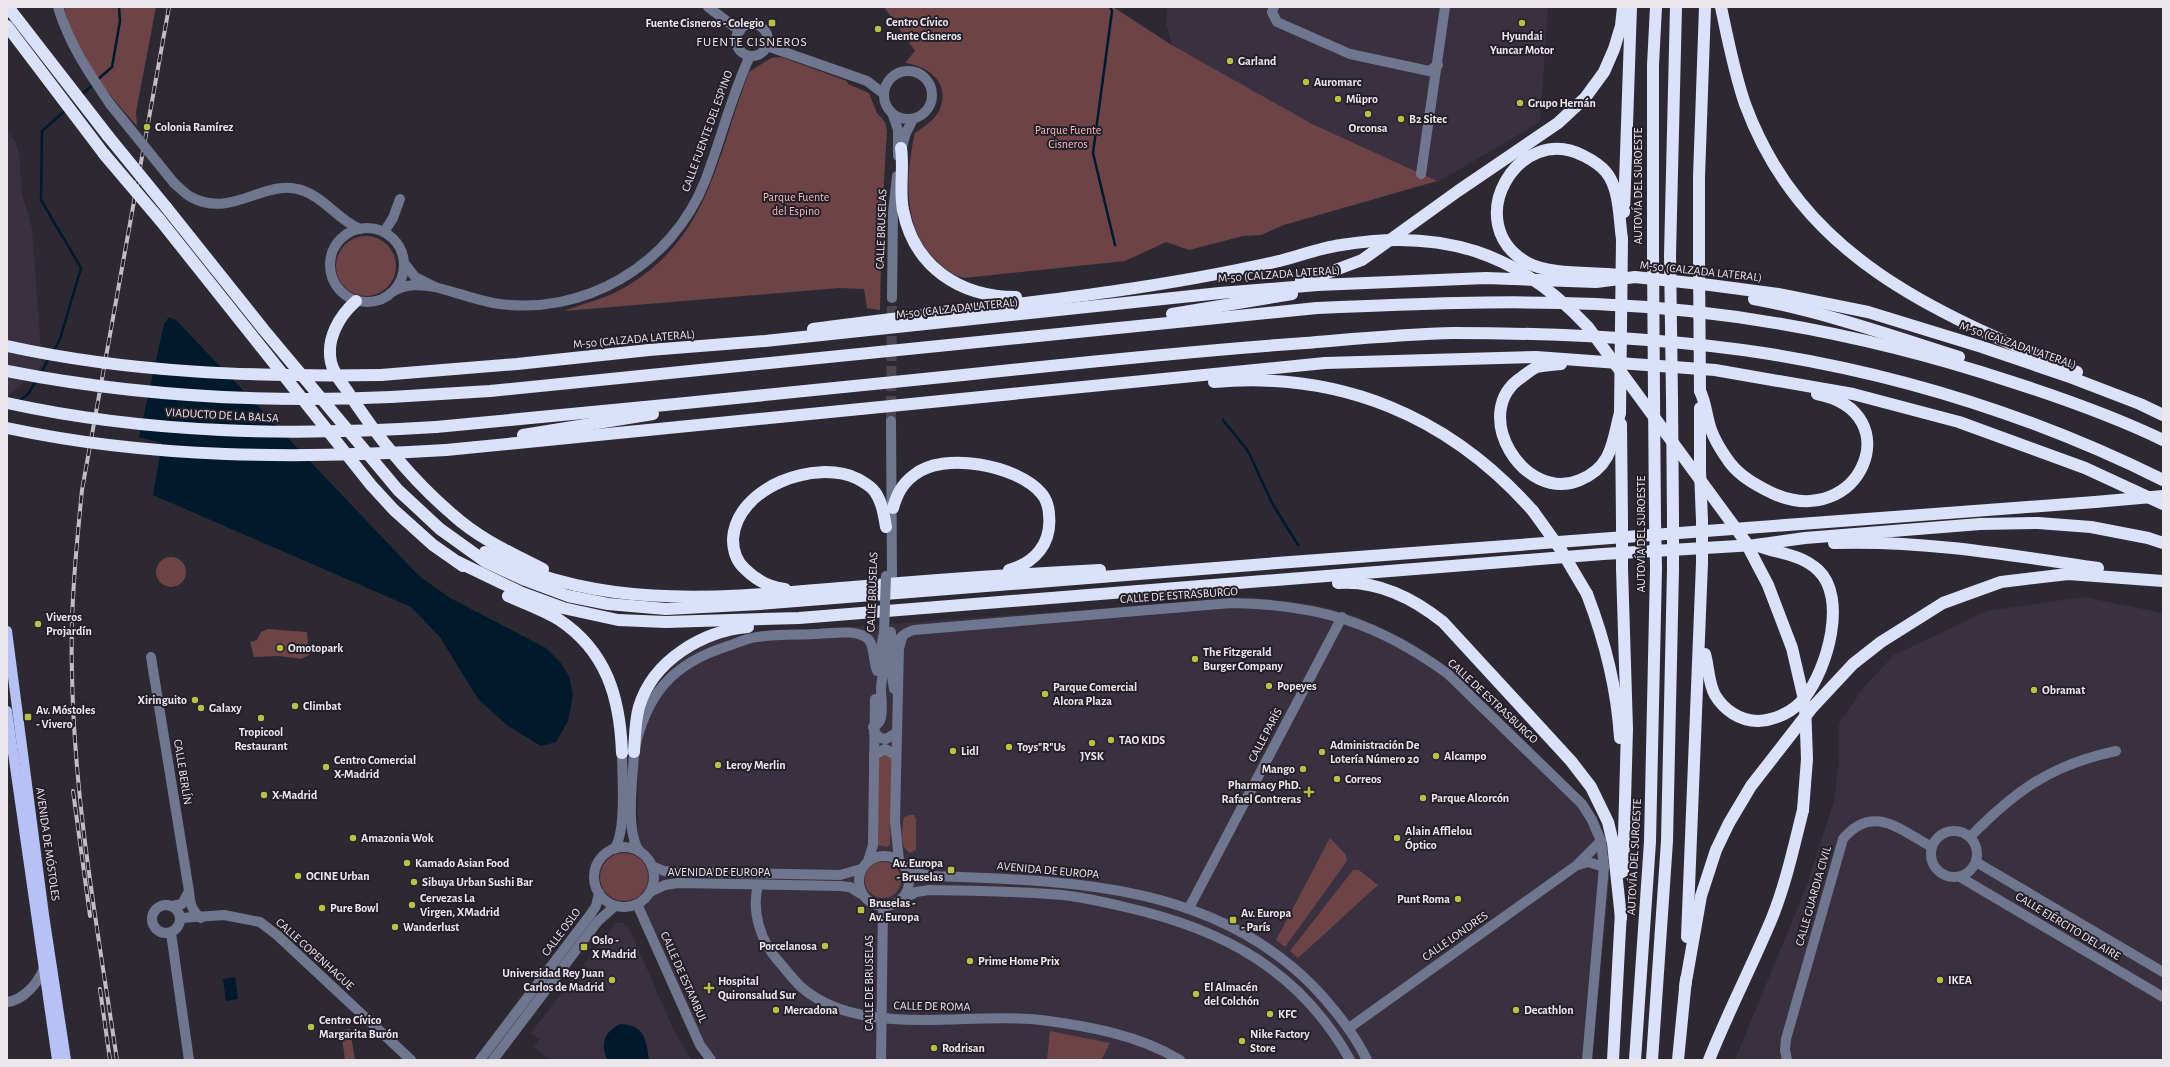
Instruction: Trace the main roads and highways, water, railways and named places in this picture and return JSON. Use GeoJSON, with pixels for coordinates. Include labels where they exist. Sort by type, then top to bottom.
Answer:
{"type":"FeatureCollection","features":[{"type":"Feature","properties":{"kind":"highway"},"geometry":{"type":"LineString","coordinates":[[8,7],[12,17],[68,107],[104,154],[160,220],[371,485],[394,510],[433,545],[458,562],[488,578],[563,608],[618,620],[666,622],[799,618],[1603,554],[1755,545],[1980,524],[2038,523],[2091,527],[2148,538],[2163,543]]}},
{"type":"Feature","properties":{"kind":"highway"},"geometry":{"type":"LineString","coordinates":[[1220,293],[1322,276],[1362,260],[1558,123],[1585,98],[1604,72],[1614,49],[1621,26],[1624,7]]}},
{"type":"Feature","properties":{"kind":"highway"},"geometry":{"type":"LineString","coordinates":[[1613,1060],[1621,918],[1628,729],[1622,568],[1620,413],[1622,239],[1631,7]]}},
{"type":"Feature","properties":{"kind":"highway","name":"AUTOVÍA DEL SUROESTE"},"geometry":{"type":"LineString","coordinates":[[1635,1060],[1650,842],[1656,568],[1652,65],[1656,7]]}},
{"type":"Feature","properties":{"kind":"highway"},"geometry":{"type":"LineString","coordinates":[[1652,1060],[1661,951],[1667,841],[1673,570],[1670,255],[1676,7]]}},
{"type":"Feature","properties":{"kind":"highway"},"geometry":{"type":"LineString","coordinates":[[1678,1060],[1685,987],[1701,636],[1702,520],[1700,470],[1699,263],[1700,169],[1706,7]]}},
{"type":"Feature","properties":{"kind":"highway"},"geometry":{"type":"LineString","coordinates":[[1721,7],[1732,64],[1745,104],[1763,144],[1782,177],[1812,216],[1843,246],[1870,269],[1894,285],[1941,312],[1992,336],[2111,386],[2140,404]]}},
{"type":"Feature","properties":{"kind":"highway"},"geometry":{"type":"LineString","coordinates":[[12,17],[264,330],[398,490],[440,529],[486,562],[525,580],[561,593],[608,604],[666,608],[760,604],[2163,496]]}},
{"type":"Feature","properties":{"kind":"highway"},"geometry":{"type":"LineString","coordinates":[[901,148],[903,209],[916,245],[929,264],[943,276],[976,293],[997,297],[1025,297],[1174,278],[1202,278]]}},
{"type":"Feature","properties":{"kind":"highway"},"geometry":{"type":"LineString","coordinates":[[1622,239],[1615,190],[1606,172],[1591,159],[1577,152],[1560,149],[1542,152],[1522,160],[1508,176],[1501,190],[1496,214],[1500,234],[1512,252],[1528,263],[1558,270],[1635,278]]}},
{"type":"Feature","properties":{"kind":"highway"},"geometry":{"type":"LineString","coordinates":[[649,350],[1202,278],[1279,261],[1340,245],[1393,239],[1436,241],[1466,247],[1496,258],[1523,272],[1553,293],[1588,327],[1716,500],[1745,541],[1768,585],[1792,648],[1804,704],[1807,759],[1803,810],[1789,869],[1772,917],[1722,1026],[1709,1060]]}},
{"type":"Feature","properties":{"kind":"highway","name":"M-50 (CALZADA LATERAL)"},"geometry":{"type":"LineString","coordinates":[[7,346],[60,357],[179,371],[293,376],[381,375],[517,364],[649,350],[810,337],[1220,293],[1361,282],[1486,278],[1596,282],[1635,278],[1710,285],[1778,294],[1868,312],[1982,347],[2140,404],[2163,415]]}},
{"type":"Feature","properties":{"kind":"highway"},"geometry":{"type":"LineString","coordinates":[[1102,329],[1148,317],[1361,282]]}},
{"type":"Feature","properties":{"kind":"highway"},"geometry":{"type":"LineString","coordinates":[[1596,282],[1679,288],[1728,294],[1779,303],[1968,360],[2045,387],[2072,401],[2163,440]]}},
{"type":"Feature","properties":{"kind":"highway"},"geometry":{"type":"LineString","coordinates":[[356,301],[343,314],[335,329],[330,344],[333,369],[359,409],[409,472],[452,515],[499,548],[561,577],[598,590]]}},
{"type":"Feature","properties":{"kind":"highway"},"geometry":{"type":"LineString","coordinates":[[1102,329],[1349,307],[1450,302],[1597,304],[1723,315],[1784,324],[1919,354],[1969,368],[2072,401]]}},
{"type":"Feature","properties":{"kind":"highway","name":"VIADUCTO DE LA BALSA"},"geometry":{"type":"LineString","coordinates":[[7,371],[84,384],[179,396],[287,400],[391,397],[498,390],[1102,329]]}},
{"type":"Feature","properties":{"kind":"highway"},"geometry":{"type":"LineString","coordinates":[[464,448],[499,439],[662,412],[715,400],[1230,348],[1449,333],[1581,335],[1638,338],[1772,354],[1857,371],[1964,400],[2038,425],[2095,447],[2163,480]]}},
{"type":"Feature","properties":{"kind":"highway"},"geometry":{"type":"LineString","coordinates":[[7,428],[114,446],[193,452],[302,456],[446,450],[1325,364],[1536,357],[1594,360],[1727,371],[1853,394],[1959,422],[2085,468],[2163,504]]}},
{"type":"Feature","properties":{"kind":"highway"},"geometry":{"type":"LineString","coordinates":[[1594,360],[1536,367],[1514,381],[1501,402],[1499,421],[1505,444],[1519,464],[1535,476],[1548,482],[1575,482],[1594,473],[1608,456],[1620,413]]}},
{"type":"Feature","properties":{"kind":"highway"},"geometry":{"type":"LineString","coordinates":[[1700,391],[1705,401],[1709,424],[1730,463],[1740,474],[1757,486],[1777,495],[1810,501],[1829,498],[1842,491],[1856,479],[1865,463],[1867,438],[1857,415],[1847,406],[1821,395],[1756,382],[1727,371]]}},
{"type":"Feature","properties":{"kind":"highway"},"geometry":{"type":"LineString","coordinates":[[1021,393],[1065,395],[1229,380],[1280,381],[1323,386],[1370,398],[1412,416],[1449,436],[1482,460],[1504,480],[1533,511],[1561,550],[1587,594],[1600,628],[1610,664],[1618,708],[1625,785]]}},
{"type":"Feature","properties":{"kind":"highway","name":"VIADUCTO DE LA BALSA"},"geometry":{"type":"LineString","coordinates":[[7,403],[120,422],[248,432],[317,432],[436,427],[715,400]]}},
{"type":"Feature","properties":{"kind":"highway"},"geometry":{"type":"LineString","coordinates":[[893,508],[902,486],[915,474],[933,466],[957,463],[976,464],[1002,470],[1026,480],[1042,493],[1049,508],[1050,525],[1048,539],[1038,555],[1022,566],[986,576]]}},
{"type":"Feature","properties":{"kind":"highway"},"geometry":{"type":"LineString","coordinates":[[800,591],[775,588],[756,580],[740,565],[733,549],[734,527],[745,507],[765,490],[790,478],[821,472],[848,474],[867,484],[874,491],[883,509],[886,526]]}},
{"type":"Feature","properties":{"kind":"highway"},"geometry":{"type":"LineString","coordinates":[[440,529],[492,556],[558,582],[598,590],[659,598],[763,594],[986,576],[1172,566],[1277,563]]}},
{"type":"Feature","properties":{"kind":"highway"},"geometry":{"type":"LineString","coordinates":[[1783,542],[1805,544],[1874,542],[1915,544],[2016,556],[2131,573],[2163,581]]}},
{"type":"Feature","properties":{"kind":"highway"},"geometry":{"type":"LineString","coordinates":[[1701,636],[1709,682],[1715,695],[1723,706],[1733,713],[1749,721],[1769,720],[1790,711],[1805,698],[1826,658],[1831,634],[1832,612],[1830,592],[1826,581],[1818,570],[1806,561],[1793,555],[1770,551],[1755,545]]}},
{"type":"Feature","properties":{"kind":"highway"},"geometry":{"type":"LineString","coordinates":[[458,562],[482,583],[558,619],[583,639],[603,665],[614,693],[628,753],[640,704],[654,679],[677,654],[687,647],[712,635],[735,628],[778,624],[799,618]]}},
{"type":"Feature","properties":{"kind":"highway"},"geometry":{"type":"LineString","coordinates":[[1685,987],[1701,896],[1716,850],[1729,823],[1751,786],[1811,709],[1853,664],[1881,642],[1943,603],[2001,582],[2068,574],[2163,581]]}},
{"type":"Feature","properties":{"kind":"highway"},"geometry":{"type":"LineString","coordinates":[[1209,586],[1248,588],[1346,582],[1368,584],[1391,590],[1410,599],[1443,622],[1571,760],[1591,787],[1608,822],[1613,843],[1621,918]]}},
{"type":"Feature","properties":{"kind":"main road","name":"AVENIDA DE MÓSTOLES"},"geometry":{"type":"LineString","coordinates":[[7,630],[44,915],[66,1060]]}},
{"type":"Feature","properties":{"kind":"main road","name":"AVENIDA DE MÓSTOLES"},"geometry":{"type":"LineString","coordinates":[[7,712],[57,1060]]}},
{"type":"Feature","properties":{"kind":"water"},"geometry":{"type":"Polygon","coordinates":[[[169,317],[176,320],[418,575],[450,598],[546,648],[560,662],[569,676],[573,695],[568,721],[556,742],[541,746],[508,726],[478,699],[440,637],[411,607],[153,495],[162,443],[139,437],[164,324],[169,317]]]}},
{"type":"Feature","properties":{"kind":"water"},"geometry":{"type":"Polygon","coordinates":[[[235,977],[238,999],[226,1001],[223,979],[235,977]]]}},
{"type":"Feature","properties":{"kind":"water"},"geometry":{"type":"Polygon","coordinates":[[[620,1024],[635,1027],[643,1034],[649,1060],[609,1060],[606,1057],[604,1042],[611,1030],[620,1024]]]}},
{"type":"Feature","properties":{"kind":"waterway"},"geometry":{"type":"LineString","coordinates":[[97,80],[112,67],[120,21],[119,7]]}},
{"type":"Feature","properties":{"kind":"waterway"},"geometry":{"type":"LineString","coordinates":[[1110,7],[1112,11],[1093,153],[1115,245]]}},
{"type":"Feature","properties":{"kind":"waterway"},"geometry":{"type":"LineString","coordinates":[[81,95],[94,84]]}},
{"type":"Feature","properties":{"kind":"waterway"},"geometry":{"type":"LineString","coordinates":[[53,352],[60,339],[81,268],[41,200],[42,131],[66,110]]}},
{"type":"Feature","properties":{"kind":"waterway"},"geometry":{"type":"LineString","coordinates":[[41,373],[49,358]]}},
{"type":"Feature","properties":{"kind":"waterway"},"geometry":{"type":"LineString","coordinates":[[19,401],[28,394],[36,381]]}},
{"type":"Feature","properties":{"kind":"waterway"},"geometry":{"type":"LineString","coordinates":[[1223,420],[1248,451],[1272,503],[1298,545]]}},
{"type":"Feature","properties":{"kind":"tunnel"},"geometry":{"type":"LineString","coordinates":[[891,421],[892,298]]}},
{"type":"Feature","properties":{"kind":"railway"},"geometry":{"type":"LineString","coordinates":[[117,1060],[88,867],[77,769],[72,672],[73,604],[82,490],[169,7]]}},
{"type":"Feature","properties":{"kind":"railway"},"geometry":{"type":"LineString","coordinates":[[73,791],[90,916]]}},
{"type":"Feature","properties":{"kind":"railway"},"geometry":{"type":"LineString","coordinates":[[100,989],[110,1060]]}},
{"type":"Feature","properties":{"kind":"place","name":"Fuente Cisneros - Colegio"},"geometry":{"type":"Point","coordinates":[772,23]}},
{"type":"Feature","properties":{"kind":"place","name":"Hyundai Yuncar Motor"},"geometry":{"type":"Point","coordinates":[1522,23]}},
{"type":"Feature","properties":{"kind":"place","name":"Centro Cívico Fuente Cisneros"},"geometry":{"type":"Point","coordinates":[878,29]}},
{"type":"Feature","properties":{"kind":"place","name":"Garland"},"geometry":{"type":"Point","coordinates":[1230,61]}},
{"type":"Feature","properties":{"kind":"place","name":"Auromarc"},"geometry":{"type":"Point","coordinates":[1306,82]}},
{"type":"Feature","properties":{"kind":"place","name":"Müpro"},"geometry":{"type":"Point","coordinates":[1338,99]}},
{"type":"Feature","properties":{"kind":"place","name":"Grupo Hernán"},"geometry":{"type":"Point","coordinates":[1520,103]}},
{"type":"Feature","properties":{"kind":"place","name":"Orconsa"},"geometry":{"type":"Point","coordinates":[1368,114]}},
{"type":"Feature","properties":{"kind":"place","name":"B2 Sitec"},"geometry":{"type":"Point","coordinates":[1401,119]}},
{"type":"Feature","properties":{"kind":"place","name":"Colonia Ramírez"},"geometry":{"type":"Point","coordinates":[147,127]}},
{"type":"Feature","properties":{"kind":"place","name":"Viveros Projardín"},"geometry":{"type":"Point","coordinates":[38,624]}},
{"type":"Feature","properties":{"kind":"place","name":"Omotopark"},"geometry":{"type":"Point","coordinates":[280,648]}},
{"type":"Feature","properties":{"kind":"place","name":"The Fitzgerald Burger Company"},"geometry":{"type":"Point","coordinates":[1195,659]}},
{"type":"Feature","properties":{"kind":"place","name":"Popeyes"},"geometry":{"type":"Point","coordinates":[1269,686]}},
{"type":"Feature","properties":{"kind":"place","name":"Obramat"},"geometry":{"type":"Point","coordinates":[2034,690]}},
{"type":"Feature","properties":{"kind":"place","name":"Parque Comercial Alcora Plaza"},"geometry":{"type":"Point","coordinates":[1045,694]}},
{"type":"Feature","properties":{"kind":"place","name":"Xiringuito"},"geometry":{"type":"Point","coordinates":[195,700]}},
{"type":"Feature","properties":{"kind":"place","name":"Climbat"},"geometry":{"type":"Point","coordinates":[295,706]}},
{"type":"Feature","properties":{"kind":"place","name":"Galaxy"},"geometry":{"type":"Point","coordinates":[201,708]}},
{"type":"Feature","properties":{"kind":"place","name":"Av. Móstoles - Vivero"},"geometry":{"type":"Point","coordinates":[28,717]}},
{"type":"Feature","properties":{"kind":"place","name":"Tropicool Restaurant"},"geometry":{"type":"Point","coordinates":[261,718]}},
{"type":"Feature","properties":{"kind":"place","name":"TAO KIDS"},"geometry":{"type":"Point","coordinates":[1111,740]}},
{"type":"Feature","properties":{"kind":"place","name":"JYSK"},"geometry":{"type":"Point","coordinates":[1092,743]}},
{"type":"Feature","properties":{"kind":"place","name":"Toys\"R\"Us"},"geometry":{"type":"Point","coordinates":[1009,747]}},
{"type":"Feature","properties":{"kind":"place","name":"Lidl"},"geometry":{"type":"Point","coordinates":[953,751]}},
{"type":"Feature","properties":{"kind":"place","name":"Administración De Lotería Número 20"},"geometry":{"type":"Point","coordinates":[1322,752]}},
{"type":"Feature","properties":{"kind":"place","name":"Alcampo"},"geometry":{"type":"Point","coordinates":[1436,756]}},
{"type":"Feature","properties":{"kind":"place","name":"Leroy Merlin"},"geometry":{"type":"Point","coordinates":[718,765]}},
{"type":"Feature","properties":{"kind":"place","name":"Centro Comercial X-Madrid"},"geometry":{"type":"Point","coordinates":[326,767]}},
{"type":"Feature","properties":{"kind":"place","name":"Mango"},"geometry":{"type":"Point","coordinates":[1303,769]}},
{"type":"Feature","properties":{"kind":"place","name":"Correos"},"geometry":{"type":"Point","coordinates":[1337,779]}},
{"type":"Feature","properties":{"kind":"place","name":"Pharmacy PhD. Rafael Contreras"},"geometry":{"type":"Point","coordinates":[1309,792]}},
{"type":"Feature","properties":{"kind":"place","name":"X-Madrid"},"geometry":{"type":"Point","coordinates":[264,795]}},
{"type":"Feature","properties":{"kind":"place","name":"Parque Alcorcón"},"geometry":{"type":"Point","coordinates":[1423,798]}},
{"type":"Feature","properties":{"kind":"place","name":"Amazonia Wok"},"geometry":{"type":"Point","coordinates":[353,838]}},
{"type":"Feature","properties":{"kind":"place","name":"Alain Afflelou Óptico"},"geometry":{"type":"Point","coordinates":[1397,838]}},
{"type":"Feature","properties":{"kind":"place","name":"Kamado Asian Food"},"geometry":{"type":"Point","coordinates":[407,863]}},
{"type":"Feature","properties":{"kind":"place","name":"Av. Europa - Bruselas"},"geometry":{"type":"Point","coordinates":[951,870]}},
{"type":"Feature","properties":{"kind":"place","name":"OCINE Urban"},"geometry":{"type":"Point","coordinates":[298,876]}},
{"type":"Feature","properties":{"kind":"place","name":"Sibuya Urban Sushi Bar"},"geometry":{"type":"Point","coordinates":[414,882]}},
{"type":"Feature","properties":{"kind":"place","name":"Punt Roma"},"geometry":{"type":"Point","coordinates":[1458,899]}},
{"type":"Feature","properties":{"kind":"place","name":"Cervezas La Virgen, XMadrid"},"geometry":{"type":"Point","coordinates":[412,905]}},
{"type":"Feature","properties":{"kind":"place","name":"Pure Bowl"},"geometry":{"type":"Point","coordinates":[322,908]}},
{"type":"Feature","properties":{"kind":"place","name":"Bruselas - Av. Europa"},"geometry":{"type":"Point","coordinates":[861,910]}},
{"type":"Feature","properties":{"kind":"place","name":"Av. Europa - París"},"geometry":{"type":"Point","coordinates":[1233,920]}},
{"type":"Feature","properties":{"kind":"place","name":"Wanderlust"},"geometry":{"type":"Point","coordinates":[395,927]}},
{"type":"Feature","properties":{"kind":"place","name":"Porcelanosa"},"geometry":{"type":"Point","coordinates":[825,946]}},
{"type":"Feature","properties":{"kind":"place","name":"Oslo - X Madrid"},"geometry":{"type":"Point","coordinates":[584,947]}},
{"type":"Feature","properties":{"kind":"place","name":"Prime Home Prix"},"geometry":{"type":"Point","coordinates":[970,961]}},
{"type":"Feature","properties":{"kind":"place","name":"Universidad Rey Juan Carlos de Madrid"},"geometry":{"type":"Point","coordinates":[612,980]}},
{"type":"Feature","properties":{"kind":"place","name":"IKEA"},"geometry":{"type":"Point","coordinates":[1940,980]}},
{"type":"Feature","properties":{"kind":"place","name":"Hospital Quironsalud Sur"},"geometry":{"type":"Point","coordinates":[709,988]}},
{"type":"Feature","properties":{"kind":"place","name":"El Almacén del Colchón"},"geometry":{"type":"Point","coordinates":[1196,994]}},
{"type":"Feature","properties":{"kind":"place","name":"Mercadona"},"geometry":{"type":"Point","coordinates":[776,1010]}},
{"type":"Feature","properties":{"kind":"place","name":"Decathlon"},"geometry":{"type":"Point","coordinates":[1516,1010]}},
{"type":"Feature","properties":{"kind":"place","name":"KFC"},"geometry":{"type":"Point","coordinates":[1270,1014]}},
{"type":"Feature","properties":{"kind":"place","name":"Centro Cívico Margarita Burón"},"geometry":{"type":"Point","coordinates":[311,1027]}},
{"type":"Feature","properties":{"kind":"place","name":"Nike Factory Store"},"geometry":{"type":"Point","coordinates":[1242,1041]}},
{"type":"Feature","properties":{"kind":"place","name":"Rodrisan"},"geometry":{"type":"Point","coordinates":[934,1048]}},
{"type":"Feature","properties":{"kind":"district","name":"FUENTE CISNEROS"},"geometry":{"type":"Point","coordinates":[752,42]}},
{"type":"Feature","properties":{"kind":"park label","name":"Parque Fuente Cisneros"},"geometry":{"type":"Point","coordinates":[1068,137]}},
{"type":"Feature","properties":{"kind":"park label","name":"Parque Fuente del Espino"},"geometry":{"type":"Point","coordinates":[796,204]}}]}
